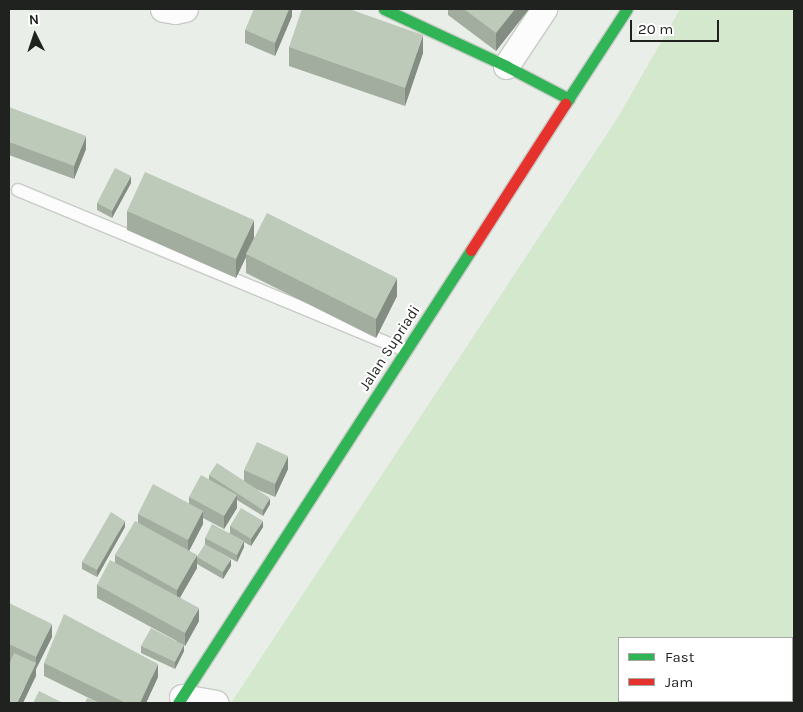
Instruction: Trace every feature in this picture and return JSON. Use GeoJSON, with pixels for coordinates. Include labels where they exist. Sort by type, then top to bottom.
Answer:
{"type":"FeatureCollection","features":[{"type":"Feature","properties":{"kind":"main road"},"geometry":{"type":"LineString","coordinates":[[384,9],[506,66],[569,99]]}},
{"type":"Feature","properties":{"kind":"main road","name":"Jalan Supriadi"},"geometry":{"type":"LineString","coordinates":[[180,700],[627,9]]}},
{"type":"Feature","properties":{"kind":"street"},"geometry":{"type":"LineString","coordinates":[[163,9],[175,11],[185,9]]}},
{"type":"Feature","properties":{"kind":"street"},"geometry":{"type":"LineString","coordinates":[[506,66],[544,9]]}},
{"type":"Feature","properties":{"kind":"street"},"geometry":{"type":"LineString","coordinates":[[180,700],[215,703]]}},
{"type":"Feature","properties":{"kind":"lane"},"geometry":{"type":"LineString","coordinates":[[18,190],[406,351]]}},
{"type":"Feature","properties":{"kind":"green space"},"geometry":{"type":"Polygon","coordinates":[[[680,9],[794,9],[794,703],[231,703],[617,119],[680,9]]]}},
{"type":"Feature","properties":{"kind":"building"},"geometry":{"type":"Polygon","coordinates":[[[254,9],[289,9],[275,43],[245,30],[254,9]]]}},
{"type":"Feature","properties":{"kind":"building"},"geometry":{"type":"Polygon","coordinates":[[[302,9],[349,9],[423,35],[405,88],[289,47],[302,9]]]}},
{"type":"Feature","properties":{"kind":"building"},"geometry":{"type":"Polygon","coordinates":[[[464,9],[515,9],[496,33],[464,9]]]}},
{"type":"Feature","properties":{"kind":"building"},"geometry":{"type":"Polygon","coordinates":[[[9,107],[86,136],[74,166],[9,142],[9,107]]]}},
{"type":"Feature","properties":{"kind":"building"},"geometry":{"type":"Polygon","coordinates":[[[115,168],[131,176],[112,211],[97,203],[115,168]]]}},
{"type":"Feature","properties":{"kind":"building"},"geometry":{"type":"Polygon","coordinates":[[[145,172],[254,220],[236,259],[127,211],[145,172]]]}},
{"type":"Feature","properties":{"kind":"building"},"geometry":{"type":"Polygon","coordinates":[[[267,213],[397,278],[376,319],[246,254],[267,213]]]}},
{"type":"Feature","properties":{"kind":"building"},"geometry":{"type":"Polygon","coordinates":[[[257,442],[288,456],[275,484],[244,470],[257,442]]]}},
{"type":"Feature","properties":{"kind":"building"},"geometry":{"type":"Polygon","coordinates":[[[217,463],[270,498],[263,510],[209,475],[217,463]]]}},
{"type":"Feature","properties":{"kind":"building"},"geometry":{"type":"Polygon","coordinates":[[[201,475],[237,495],[224,516],[189,497],[201,475]]]}},
{"type":"Feature","properties":{"kind":"building"},"geometry":{"type":"Polygon","coordinates":[[[153,484],[203,511],[188,540],[138,514],[153,484]]]}},
{"type":"Feature","properties":{"kind":"building"},"geometry":{"type":"Polygon","coordinates":[[[241,508],[263,521],[251,539],[230,526],[241,508]]]}},
{"type":"Feature","properties":{"kind":"building"},"geometry":{"type":"Polygon","coordinates":[[[111,512],[125,521],[97,570],[82,562],[111,512]]]}},
{"type":"Feature","properties":{"kind":"building"},"geometry":{"type":"Polygon","coordinates":[[[135,521],[197,555],[177,590],[115,555],[135,521]]]}},
{"type":"Feature","properties":{"kind":"building"},"geometry":{"type":"Polygon","coordinates":[[[212,524],[244,541],[237,555],[205,538],[212,524]]]}},
{"type":"Feature","properties":{"kind":"building"},"geometry":{"type":"Polygon","coordinates":[[[205,544],[231,559],[223,572],[197,557],[205,544]]]}},
{"type":"Feature","properties":{"kind":"building"},"geometry":{"type":"Polygon","coordinates":[[[110,560],[199,608],[185,633],[97,585],[110,560]]]}},
{"type":"Feature","properties":{"kind":"building"},"geometry":{"type":"Polygon","coordinates":[[[9,603],[52,624],[36,657],[9,644],[9,603]]]}},
{"type":"Feature","properties":{"kind":"building"},"geometry":{"type":"Polygon","coordinates":[[[64,614],[158,664],[140,703],[126,703],[44,663],[64,614]]]}},
{"type":"Feature","properties":{"kind":"building"},"geometry":{"type":"Polygon","coordinates":[[[151,628],[184,645],[175,662],[141,646],[151,628]]]}},
{"type":"Feature","properties":{"kind":"building"},"geometry":{"type":"Polygon","coordinates":[[[14,653],[36,663],[17,703],[9,703],[9,665],[14,653]]]}},
{"type":"Feature","properties":{"kind":"building"},"geometry":{"type":"Polygon","coordinates":[[[39,691],[63,703],[33,703],[39,691]]]}},
{"type":"Feature","properties":{"kind":"building"},"geometry":{"type":"Polygon","coordinates":[[[87,698],[100,703],[85,703],[87,698]]]}},
{"type":"Feature","properties":{"kind":"traffic: fast"},"geometry":{"type":"LineString","coordinates":[[384,9],[506,66],[569,99]]}},
{"type":"Feature","properties":{"kind":"traffic: fast"},"geometry":{"type":"LineString","coordinates":[[565,104],[627,9]]}},
{"type":"Feature","properties":{"kind":"traffic: fast"},"geometry":{"type":"LineString","coordinates":[[178,703],[471,250]]}},
{"type":"Feature","properties":{"kind":"traffic: jam"},"geometry":{"type":"LineString","coordinates":[[471,250],[565,104]]}}]}
